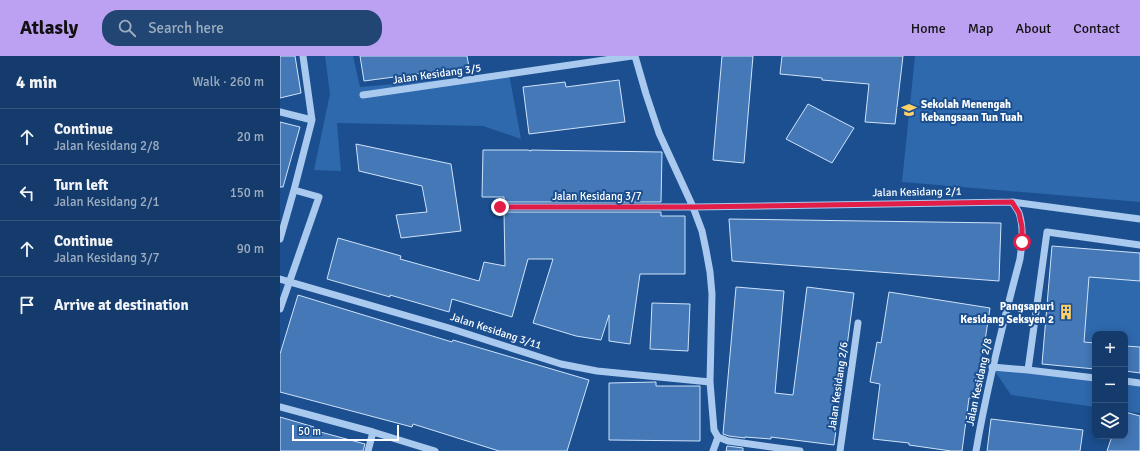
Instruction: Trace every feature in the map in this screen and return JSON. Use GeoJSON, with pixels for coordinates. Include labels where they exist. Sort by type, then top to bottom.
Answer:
{"type":"FeatureCollection","features":[{"type":"Feature","properties":{"kind":"street"},"geometry":{"type":"LineString","coordinates":[[280,239],[312,120],[303,56]]}},
{"type":"Feature","properties":{"kind":"street"},"geometry":{"type":"LineString","coordinates":[[634,56],[660,133],[702,231],[710,272],[712,294],[710,382],[714,430],[718,437],[728,441],[800,451]]}},
{"type":"Feature","properties":{"kind":"street","name":"Jalan Kesidang 3/5"},"geometry":{"type":"LineString","coordinates":[[363,96],[634,56]]}},
{"type":"Feature","properties":{"kind":"street"},"geometry":{"type":"LineString","coordinates":[[280,112],[312,120]]}},
{"type":"Feature","properties":{"kind":"street"},"geometry":{"type":"LineString","coordinates":[[280,309],[318,197],[294,190]]}},
{"type":"Feature","properties":{"kind":"street","name":"Jalan Kesidang 2/1"},"geometry":{"type":"LineString","coordinates":[[693,207],[1012,202],[1140,219]]}},
{"type":"Feature","properties":{"kind":"street","name":"Jalan Kesidang 2/8"},"geometry":{"type":"LineString","coordinates":[[976,451],[992,367],[1020,259],[1022,227],[1019,213],[1012,202]]}},
{"type":"Feature","properties":{"kind":"street","name":"Jalan Kesidang 3/7"},"geometry":{"type":"LineString","coordinates":[[500,207],[693,207]]}},
{"type":"Feature","properties":{"kind":"street"},"geometry":{"type":"LineString","coordinates":[[1028,370],[1047,232],[1140,245]]}},
{"type":"Feature","properties":{"kind":"street","name":"Jalan Kesidang 3/11"},"geometry":{"type":"LineString","coordinates":[[280,279],[449,328],[561,364],[597,371],[710,382]]}},
{"type":"Feature","properties":{"kind":"street","name":"Jalan Kesidang 2/6"},"geometry":{"type":"LineString","coordinates":[[840,451],[858,323]]}},
{"type":"Feature","properties":{"kind":"street"},"geometry":{"type":"LineString","coordinates":[[992,367],[1092,378]]}},
{"type":"Feature","properties":{"kind":"street"},"geometry":{"type":"LineString","coordinates":[[1128,381],[1140,383]]}},
{"type":"Feature","properties":{"kind":"street"},"geometry":{"type":"LineString","coordinates":[[280,407],[373,432],[435,451]]}},
{"type":"Feature","properties":{"kind":"street"},"geometry":{"type":"LineString","coordinates":[[368,451],[373,432]]}},
{"type":"Feature","properties":{"kind":"street"},"geometry":{"type":"LineString","coordinates":[[713,451],[718,437]]}},
{"type":"Feature","properties":{"kind":"shaded area"},"geometry":{"type":"Polygon","coordinates":[[[325,56],[353,56],[360,87],[509,74],[521,139],[483,126],[337,123],[341,171],[314,170],[330,94],[325,56]]]}},
{"type":"Feature","properties":{"kind":"shaded area"},"geometry":{"type":"Polygon","coordinates":[[[915,56],[1140,56],[1140,202],[902,182],[915,56]]]}},
{"type":"Feature","properties":{"kind":"shaded area"},"geometry":{"type":"Polygon","coordinates":[[[1089,277],[1140,281],[1140,347],[1128,346],[1128,331],[1092,331],[1092,343],[1084,342],[1089,277]]]}},
{"type":"Feature","properties":{"kind":"shaded area"},"geometry":{"type":"Polygon","coordinates":[[[992,367],[1092,378],[1092,407],[1011,395],[992,367]]]}},
{"type":"Feature","properties":{"kind":"shaded area"},"geometry":{"type":"Polygon","coordinates":[[[1128,382],[1140,383],[1140,413],[1128,411],[1128,382]]]}},
{"type":"Feature","properties":{"kind":"building"},"geometry":{"type":"Polygon","coordinates":[[[280,56],[295,56],[301,93],[280,98],[280,56]]]}},
{"type":"Feature","properties":{"kind":"building"},"geometry":{"type":"Polygon","coordinates":[[[360,56],[467,56],[469,67],[364,81],[360,56]]]}},
{"type":"Feature","properties":{"kind":"building"},"geometry":{"type":"Polygon","coordinates":[[[722,56],[753,56],[744,163],[713,160],[722,56]]]}},
{"type":"Feature","properties":{"kind":"building"},"geometry":{"type":"Polygon","coordinates":[[[782,56],[903,56],[895,124],[865,122],[869,84],[822,80],[822,78],[780,74],[782,56]]]}},
{"type":"Feature","properties":{"kind":"building"},"geometry":{"type":"Polygon","coordinates":[[[619,80],[625,122],[529,134],[523,87],[565,82],[566,87],[619,80]]]}},
{"type":"Feature","properties":{"kind":"building"},"geometry":{"type":"Polygon","coordinates":[[[808,104],[854,128],[832,163],[786,139],[808,104]]]}},
{"type":"Feature","properties":{"kind":"building"},"geometry":{"type":"Polygon","coordinates":[[[280,122],[300,127],[283,187],[280,187],[280,122]]]}},
{"type":"Feature","properties":{"kind":"building"},"geometry":{"type":"Polygon","coordinates":[[[356,144],[451,164],[461,231],[401,238],[396,215],[427,212],[422,186],[359,171],[356,144]]]}},
{"type":"Feature","properties":{"kind":"building"},"geometry":{"type":"Polygon","coordinates":[[[483,150],[662,152],[661,202],[504,202],[504,197],[482,197],[483,150]]]}},
{"type":"Feature","properties":{"kind":"building"},"geometry":{"type":"Polygon","coordinates":[[[504,212],[661,212],[661,216],[685,216],[685,274],[640,274],[630,344],[609,341],[609,315],[601,340],[576,336],[533,323],[553,259],[528,259],[512,317],[452,299],[449,312],[327,279],[338,238],[401,256],[400,259],[479,281],[484,262],[505,266],[504,212]]]}},
{"type":"Feature","properties":{"kind":"building"},"geometry":{"type":"Polygon","coordinates":[[[729,219],[1001,223],[999,281],[732,261],[729,219]]]}},
{"type":"Feature","properties":{"kind":"building","name":"Pangsapuri Kesidang Seksyen 2"},"geometry":{"type":"Polygon","coordinates":[[[1052,246],[1140,253],[1140,281],[1089,277],[1084,342],[1092,343],[1092,369],[1042,364],[1052,246]]]}},
{"type":"Feature","properties":{"kind":"building"},"geometry":{"type":"Polygon","coordinates":[[[736,287],[784,291],[775,393],[793,395],[807,287],[854,293],[834,445],[771,437],[771,439],[745,438],[723,434],[736,287]]]}},
{"type":"Feature","properties":{"kind":"building"},"geometry":{"type":"Polygon","coordinates":[[[889,292],[990,308],[976,399],[969,398],[962,451],[951,451],[909,445],[909,443],[873,439],[880,384],[870,382],[877,342],[881,343],[889,292]]]}},
{"type":"Feature","properties":{"kind":"building"},"geometry":{"type":"Polygon","coordinates":[[[298,295],[452,342],[453,340],[589,380],[567,451],[499,451],[413,424],[412,427],[280,392],[280,354],[298,295]]]}},
{"type":"Feature","properties":{"kind":"building"},"geometry":{"type":"Polygon","coordinates":[[[652,303],[690,304],[688,351],[650,349],[652,303]]]}},
{"type":"Feature","properties":{"kind":"building"},"geometry":{"type":"Polygon","coordinates":[[[1128,346],[1140,347],[1140,373],[1128,371],[1128,346]]]}},
{"type":"Feature","properties":{"kind":"building"},"geometry":{"type":"Polygon","coordinates":[[[656,382],[656,386],[700,386],[700,441],[609,440],[609,383],[656,382]]]}},
{"type":"Feature","properties":{"kind":"building"},"geometry":{"type":"Polygon","coordinates":[[[1128,413],[1140,416],[1140,451],[1107,451],[1111,439],[1128,439],[1128,413]]]}},
{"type":"Feature","properties":{"kind":"building"},"geometry":{"type":"Polygon","coordinates":[[[280,417],[314,427],[313,430],[365,444],[363,451],[280,451],[280,417]]]}},
{"type":"Feature","properties":{"kind":"building"},"geometry":{"type":"Polygon","coordinates":[[[991,419],[1083,430],[1080,451],[987,451],[991,419]]]}},
{"type":"Feature","properties":{"kind":"building"},"geometry":{"type":"Polygon","coordinates":[[[727,446],[743,448],[743,451],[726,451],[727,446]]]}},
{"type":"Feature","properties":{"kind":"place","name":"Sekolah Menengah Kebangsaan Tun Tuah"},"geometry":{"type":"Point","coordinates":[909,110]}},
{"type":"Feature","properties":{"kind":"place","name":"Pangsapuri Kesidang Seksyen 2"},"geometry":{"type":"Point","coordinates":[1066,312]}},
{"type":"Feature","properties":{"kind":"route"},"geometry":{"type":"LineString","coordinates":[[500,207],[693,207],[1012,202],[1019,213],[1022,227],[1022,242]]}}]}
